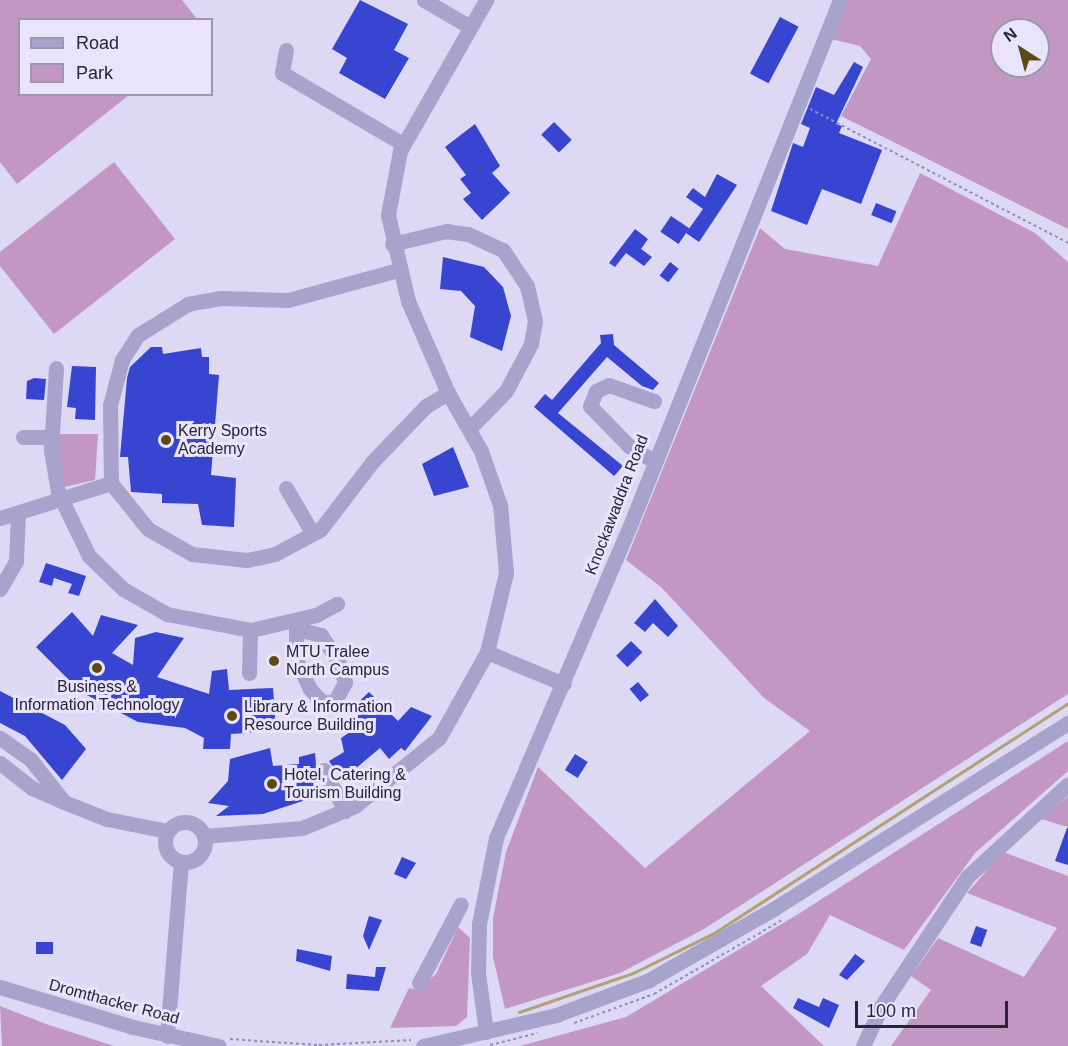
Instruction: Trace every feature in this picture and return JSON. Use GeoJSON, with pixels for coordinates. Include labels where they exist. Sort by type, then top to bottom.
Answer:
{"type":"FeatureCollection","features":[{"type":"Feature","properties":{"kind":"street"},"geometry":{"type":"LineString","coordinates":[[424,0],[470,27]]}},
{"type":"Feature","properties":{"kind":"street"},"geometry":{"type":"LineString","coordinates":[[64,802],[7,741],[0,762],[32,788],[64,802],[107,819],[167,831],[188,822],[204,836],[291,830],[345,811],[394,779],[439,738],[487,652],[500,612],[505,538],[494,483],[470,428],[448,393],[398,270],[388,215],[403,144],[486,0]]}},
{"type":"Feature","properties":{"kind":"street","name":"Knockawaddra Road"},"geometry":{"type":"LineString","coordinates":[[486,1032],[479,983],[479,924],[496,838],[564,684],[838,1]]}},
{"type":"Feature","properties":{"kind":"street"},"geometry":{"type":"LineString","coordinates":[[286,50],[282,73],[403,144]]}},
{"type":"Feature","properties":{"kind":"street"},"geometry":{"type":"LineString","coordinates":[[392,244],[446,231],[468,234],[509,255],[527,286],[535,321],[531,344],[506,391],[470,428]]}},
{"type":"Feature","properties":{"kind":"street"},"geometry":{"type":"LineString","coordinates":[[398,270],[288,300],[221,298],[188,304],[138,335],[122,360],[110,405],[111,483],[148,529],[205,557],[260,558],[313,534],[400,432],[448,393]]}},
{"type":"Feature","properties":{"kind":"street"},"geometry":{"type":"LineString","coordinates":[[56,368],[51,437],[61,501],[89,556],[123,589],[167,614],[250,630],[296,625],[337,604]]}},
{"type":"Feature","properties":{"kind":"street"},"geometry":{"type":"LineString","coordinates":[[654,401],[609,385],[596,391],[590,406],[628,446],[654,461]]}},
{"type":"Feature","properties":{"kind":"street"},"geometry":{"type":"LineString","coordinates":[[23,437],[51,437]]}},
{"type":"Feature","properties":{"kind":"street"},"geometry":{"type":"LineString","coordinates":[[0,518],[61,501],[111,483]]}},
{"type":"Feature","properties":{"kind":"street"},"geometry":{"type":"LineString","coordinates":[[286,488],[313,534]]}},
{"type":"Feature","properties":{"kind":"street"},"geometry":{"type":"LineString","coordinates":[[0,589],[16,561],[18,513]]}},
{"type":"Feature","properties":{"kind":"street"},"geometry":{"type":"LineString","coordinates":[[296,625],[321,635],[337,659],[345,682],[335,701],[323,703],[310,689],[296,660],[296,625]]}},
{"type":"Feature","properties":{"kind":"street"},"geometry":{"type":"LineString","coordinates":[[249,673],[250,630]]}},
{"type":"Feature","properties":{"kind":"street"},"geometry":{"type":"LineString","coordinates":[[487,652],[564,684]]}},
{"type":"Feature","properties":{"kind":"street"},"geometry":{"type":"LineString","coordinates":[[419,1043],[486,1032],[614,995],[690,959],[1068,723]]}},
{"type":"Feature","properties":{"kind":"street"},"geometry":{"type":"LineString","coordinates":[[324,770],[345,811]]}},
{"type":"Feature","properties":{"kind":"street"},"geometry":{"type":"LineString","coordinates":[[863,1046],[882,1005],[967,877],[1068,784]]}},
{"type":"Feature","properties":{"kind":"street"},"geometry":{"type":"LineString","coordinates":[[167,831],[166,849],[181,862]]}},
{"type":"Feature","properties":{"kind":"street"},"geometry":{"type":"LineString","coordinates":[[181,862],[200,855],[204,836]]}},
{"type":"Feature","properties":{"kind":"street"},"geometry":{"type":"LineString","coordinates":[[167,1036],[181,862]]}},
{"type":"Feature","properties":{"kind":"street"},"geometry":{"type":"LineString","coordinates":[[418,983],[461,904]]}},
{"type":"Feature","properties":{"kind":"street"},"geometry":{"type":"LineString","coordinates":[[452,917],[479,924]]}},
{"type":"Feature","properties":{"kind":"street","name":"Dromthacker Road"},"geometry":{"type":"LineString","coordinates":[[0,987],[167,1036],[219,1046]]}},
{"type":"Feature","properties":{"kind":"path"},"geometry":{"type":"LineString","coordinates":[[799,103],[1068,243]]}},
{"type":"Feature","properties":{"kind":"path"},"geometry":{"type":"LineString","coordinates":[[288,1044],[419,1043]]}},
{"type":"Feature","properties":{"kind":"green space"},"geometry":{"type":"Polygon","coordinates":[[[0,0],[182,0],[196,18],[18,18],[18,96],[128,96],[17,184],[0,162],[0,0]]]}},
{"type":"Feature","properties":{"kind":"green space"},"geometry":{"type":"Polygon","coordinates":[[[847,0],[1068,0],[1068,229],[841,116],[871,59],[860,46],[831,39],[847,0]]]}},
{"type":"Feature","properties":{"kind":"green space"},"geometry":{"type":"Polygon","coordinates":[[[114,162],[175,239],[54,334],[0,266],[0,252],[114,162]]]}},
{"type":"Feature","properties":{"kind":"green space"},"geometry":{"type":"Polygon","coordinates":[[[920,173],[1035,233],[1068,262],[1068,694],[704,929],[620,973],[505,1009],[493,957],[493,918],[506,852],[538,767],[645,868],[810,731],[764,698],[662,588],[626,560],[760,228],[785,249],[878,266],[920,173]]]}},
{"type":"Feature","properties":{"kind":"green space"},"geometry":{"type":"Polygon","coordinates":[[[54,434],[98,434],[95,480],[64,487],[54,434]]]}},
{"type":"Feature","properties":{"kind":"green space"},"geometry":{"type":"Polygon","coordinates":[[[1068,741],[1068,771],[975,853],[904,950],[830,915],[807,954],[761,986],[824,1046],[520,1046],[626,1017],[800,913],[1068,741]]]}},
{"type":"Feature","properties":{"kind":"green space"},"geometry":{"type":"Polygon","coordinates":[[[1068,796],[1068,827],[1041,819],[1068,796]]]}},
{"type":"Feature","properties":{"kind":"green space"},"geometry":{"type":"Polygon","coordinates":[[[1003,852],[1068,876],[1068,1046],[891,1046],[931,990],[911,976],[938,938],[1024,977],[1057,928],[967,893],[1003,852]]]}},
{"type":"Feature","properties":{"kind":"green space"},"geometry":{"type":"Polygon","coordinates":[[[458,927],[470,938],[467,1017],[456,1026],[390,1028],[409,988],[417,990],[436,974],[458,927]]]}},
{"type":"Feature","properties":{"kind":"green space"},"geometry":{"type":"Polygon","coordinates":[[[0,1006],[46,1024],[114,1046],[2,1046],[0,1006]]]}},
{"type":"Feature","properties":{"kind":"building"},"geometry":{"type":"Polygon","coordinates":[[[360,0],[408,24],[394,50],[409,58],[385,99],[339,73],[347,58],[332,49],[360,0]]]}},
{"type":"Feature","properties":{"kind":"building"},"geometry":{"type":"Polygon","coordinates":[[[780,17],[799,27],[768,83],[750,74],[780,17]]]}},
{"type":"Feature","properties":{"kind":"building"},"geometry":{"type":"Polygon","coordinates":[[[854,62],[863,67],[836,124],[842,126],[839,133],[882,150],[861,204],[822,189],[807,225],[771,211],[793,143],[803,147],[810,128],[801,124],[816,87],[834,95],[854,62]]]}},
{"type":"Feature","properties":{"kind":"building"},"geometry":{"type":"Polygon","coordinates":[[[554,122],[572,140],[559,152],[541,135],[554,122]]]}},
{"type":"Feature","properties":{"kind":"building"},"geometry":{"type":"Polygon","coordinates":[[[475,124],[500,166],[492,173],[510,193],[482,220],[463,199],[471,193],[460,179],[466,175],[445,147],[475,124]]]}},
{"type":"Feature","properties":{"kind":"building"},"geometry":{"type":"Polygon","coordinates":[[[717,174],[737,185],[699,242],[686,233],[703,209],[686,197],[693,188],[705,197],[717,174]]]}},
{"type":"Feature","properties":{"kind":"building"},"geometry":{"type":"Polygon","coordinates":[[[876,203],[896,211],[892,223],[871,215],[876,203]]]}},
{"type":"Feature","properties":{"kind":"building"},"geometry":{"type":"Polygon","coordinates":[[[671,216],[689,228],[679,244],[660,232],[671,216]]]}},
{"type":"Feature","properties":{"kind":"building"},"geometry":{"type":"Polygon","coordinates":[[[635,229],[648,239],[641,249],[652,257],[644,266],[626,253],[615,267],[609,263],[635,229]]]}},
{"type":"Feature","properties":{"kind":"building"},"geometry":{"type":"Polygon","coordinates":[[[443,257],[484,267],[503,287],[511,316],[502,351],[470,337],[475,306],[461,291],[440,289],[443,257]]]}},
{"type":"Feature","properties":{"kind":"building"},"geometry":{"type":"Polygon","coordinates":[[[670,262],[679,269],[668,282],[660,275],[670,262]]]}},
{"type":"Feature","properties":{"kind":"building"},"geometry":{"type":"Polygon","coordinates":[[[613,334],[614,345],[659,383],[653,390],[642,386],[607,357],[558,413],[623,466],[614,476],[534,407],[545,394],[552,400],[601,343],[600,335],[613,334]]]}},
{"type":"Feature","properties":{"kind":"building","name":"Kerry Sports Academy"},"geometry":{"type":"Polygon","coordinates":[[[151,347],[162,347],[163,354],[201,348],[202,357],[209,357],[209,374],[219,375],[211,475],[236,478],[234,527],[202,525],[198,504],[162,503],[162,494],[131,492],[128,457],[120,457],[127,378],[130,367],[151,347]]]}},
{"type":"Feature","properties":{"kind":"building"},"geometry":{"type":"Polygon","coordinates":[[[72,366],[96,367],[95,420],[75,419],[76,408],[67,407],[72,366]]]}},
{"type":"Feature","properties":{"kind":"building"},"geometry":{"type":"Polygon","coordinates":[[[34,378],[46,379],[44,400],[26,399],[27,381],[34,378]]]}},
{"type":"Feature","properties":{"kind":"building"},"geometry":{"type":"Polygon","coordinates":[[[453,447],[469,487],[434,496],[422,464],[453,447]]]}},
{"type":"Feature","properties":{"kind":"building"},"geometry":{"type":"Polygon","coordinates":[[[46,563],[86,576],[79,596],[68,593],[72,584],[54,578],[52,586],[39,582],[46,563]]]}},
{"type":"Feature","properties":{"kind":"building"},"geometry":{"type":"Polygon","coordinates":[[[655,599],[678,626],[668,637],[653,623],[645,632],[634,623],[655,599]]]}},
{"type":"Feature","properties":{"kind":"building","name":"Business & Information Technology"},"geometry":{"type":"Polygon","coordinates":[[[72,612],[93,636],[101,615],[138,625],[112,653],[133,665],[135,638],[156,632],[184,638],[157,677],[209,694],[212,671],[227,669],[229,690],[273,688],[276,731],[231,734],[230,749],[203,749],[204,738],[185,728],[138,722],[81,692],[36,647],[72,612]]]}},
{"type":"Feature","properties":{"kind":"building"},"geometry":{"type":"Polygon","coordinates":[[[631,641],[642,652],[627,667],[616,656],[631,641]]]}},
{"type":"Feature","properties":{"kind":"building"},"geometry":{"type":"Polygon","coordinates":[[[638,682],[649,695],[641,702],[630,689],[638,682]]]}},
{"type":"Feature","properties":{"kind":"building"},"geometry":{"type":"Polygon","coordinates":[[[0,691],[65,725],[86,749],[62,780],[25,736],[0,723],[0,691]]]}},
{"type":"Feature","properties":{"kind":"building"},"geometry":{"type":"Polygon","coordinates":[[[369,692],[398,721],[411,707],[432,716],[405,751],[401,748],[389,759],[380,748],[342,780],[329,761],[344,752],[341,738],[361,725],[348,712],[369,692]]]}},
{"type":"Feature","properties":{"kind":"building","name":"Hotel, Catering & Tourism Building"},"geometry":{"type":"Polygon","coordinates":[[[270,748],[273,766],[299,764],[299,757],[315,753],[318,787],[307,794],[309,799],[263,814],[216,816],[229,806],[208,803],[228,781],[230,759],[270,748]]]}},
{"type":"Feature","properties":{"kind":"building"},"geometry":{"type":"Polygon","coordinates":[[[575,754],[588,762],[578,778],[565,770],[575,754]]]}},
{"type":"Feature","properties":{"kind":"building"},"geometry":{"type":"Polygon","coordinates":[[[1068,828],[1068,865],[1055,861],[1068,828]]]}},
{"type":"Feature","properties":{"kind":"building"},"geometry":{"type":"Polygon","coordinates":[[[402,857],[416,863],[406,879],[394,874],[402,857]]]}},
{"type":"Feature","properties":{"kind":"building"},"geometry":{"type":"Polygon","coordinates":[[[369,916],[382,920],[369,950],[363,936],[369,916]]]}},
{"type":"Feature","properties":{"kind":"building"},"geometry":{"type":"Polygon","coordinates":[[[976,926],[987,930],[981,947],[970,943],[976,926]]]}},
{"type":"Feature","properties":{"kind":"building"},"geometry":{"type":"Polygon","coordinates":[[[36,942],[53,942],[53,954],[36,954],[36,942]]]}},
{"type":"Feature","properties":{"kind":"building"},"geometry":{"type":"Polygon","coordinates":[[[297,949],[332,956],[330,971],[296,961],[297,949]]]}},
{"type":"Feature","properties":{"kind":"building"},"geometry":{"type":"Polygon","coordinates":[[[855,954],[865,961],[847,980],[839,975],[855,954]]]}},
{"type":"Feature","properties":{"kind":"building"},"geometry":{"type":"Polygon","coordinates":[[[376,967],[386,967],[379,991],[346,989],[347,974],[375,977],[376,967]]]}},
{"type":"Feature","properties":{"kind":"building"},"geometry":{"type":"Polygon","coordinates":[[[798,998],[819,1007],[823,998],[839,1005],[829,1028],[793,1008],[798,998]]]}},
{"type":"Feature","properties":{"kind":"waterway"},"geometry":{"type":"LineString","coordinates":[[519,1012],[633,973],[714,933],[1068,703]]}},
{"type":"Feature","properties":{"kind":"place","name":"Kerry Sports Academy"},"geometry":{"type":"Point","coordinates":[166,440]}},
{"type":"Feature","properties":{"kind":"place","name":"MTU Tralee North Campus"},"geometry":{"type":"Point","coordinates":[274,661]}},
{"type":"Feature","properties":{"kind":"place","name":"Business & Information Technology"},"geometry":{"type":"Point","coordinates":[97,668]}},
{"type":"Feature","properties":{"kind":"place","name":"Library & Information Resource Building"},"geometry":{"type":"Point","coordinates":[232,716]}},
{"type":"Feature","properties":{"kind":"place","name":"Hotel, Catering & Tourism Building"},"geometry":{"type":"Point","coordinates":[272,784]}}]}
